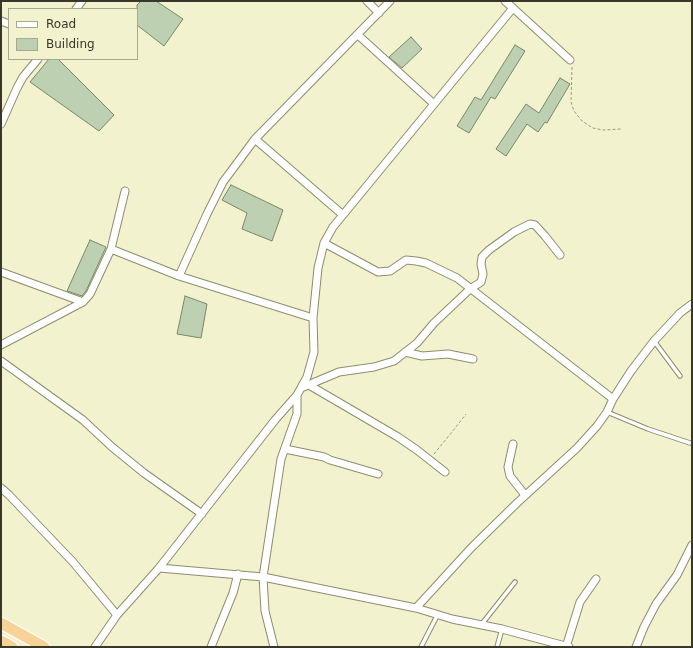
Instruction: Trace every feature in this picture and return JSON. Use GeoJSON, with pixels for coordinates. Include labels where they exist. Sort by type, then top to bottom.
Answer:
{"type":"FeatureCollection","features":[{"type":"Feature","properties":{"kind":"highway"},"geometry":{"type":"LineString","coordinates":[[1,623],[44,647]]}},
{"type":"Feature","properties":{"kind":"highway"},"geometry":{"type":"LineString","coordinates":[[1,641],[12,647]]}},
{"type":"Feature","properties":{"kind":"street"},"geometry":{"type":"LineString","coordinates":[[367,1],[379,12]]}},
{"type":"Feature","properties":{"kind":"street"},"geometry":{"type":"LineString","coordinates":[[179,276],[223,182],[255,139],[390,1]]}},
{"type":"Feature","properties":{"kind":"street"},"geometry":{"type":"LineString","coordinates":[[505,1],[570,60]]}},
{"type":"Feature","properties":{"kind":"street"},"geometry":{"type":"LineString","coordinates":[[95,647],[117,615],[159,568],[299,391],[307,377],[314,352],[313,318],[318,268],[324,243],[332,227],[513,8]]}},
{"type":"Feature","properties":{"kind":"street"},"geometry":{"type":"LineString","coordinates":[[358,35],[434,104]]}},
{"type":"Feature","properties":{"kind":"street"},"geometry":{"type":"LineString","coordinates":[[1,124],[17,88],[37,60]]}},
{"type":"Feature","properties":{"kind":"street"},"geometry":{"type":"LineString","coordinates":[[255,139],[343,214]]}},
{"type":"Feature","properties":{"kind":"street"},"geometry":{"type":"LineString","coordinates":[[1,344],[83,302],[90,294],[111,250],[125,191]]}},
{"type":"Feature","properties":{"kind":"street"},"geometry":{"type":"LineString","coordinates":[[299,391],[339,372],[382,365],[394,361],[416,343],[434,323],[470,289],[481,282],[483,274],[481,264],[482,257],[489,250],[514,232],[530,224],[535,225],[560,254]]}},
{"type":"Feature","properties":{"kind":"street"},"geometry":{"type":"LineString","coordinates":[[324,243],[378,272],[390,271],[406,260],[426,263],[457,278],[613,399]]}},
{"type":"Feature","properties":{"kind":"street"},"geometry":{"type":"LineString","coordinates":[[111,250],[179,276],[313,318]]}},
{"type":"Feature","properties":{"kind":"street"},"geometry":{"type":"LineString","coordinates":[[1,272],[83,302]]}},
{"type":"Feature","properties":{"kind":"street"},"geometry":{"type":"LineString","coordinates":[[416,608],[471,548],[525,495],[577,448],[597,426],[631,371],[654,341],[680,313],[692,304]]}},
{"type":"Feature","properties":{"kind":"street"},"geometry":{"type":"LineString","coordinates":[[405,352],[422,356],[448,354],[473,359]]}},
{"type":"Feature","properties":{"kind":"street"},"geometry":{"type":"LineString","coordinates":[[1,361],[83,420],[112,447],[144,473],[202,514]]}},
{"type":"Feature","properties":{"kind":"street"},"geometry":{"type":"LineString","coordinates":[[309,385],[398,437],[445,472]]}},
{"type":"Feature","properties":{"kind":"street"},"geometry":{"type":"LineString","coordinates":[[274,647],[267,625],[263,577],[281,459],[297,414],[299,391]]}},
{"type":"Feature","properties":{"kind":"street"},"geometry":{"type":"LineString","coordinates":[[513,444],[508,467],[510,476],[525,495]]}},
{"type":"Feature","properties":{"kind":"street"},"geometry":{"type":"LineString","coordinates":[[285,449],[324,457],[378,474]]}},
{"type":"Feature","properties":{"kind":"street"},"geometry":{"type":"LineString","coordinates":[[1,488],[73,562],[117,615]]}},
{"type":"Feature","properties":{"kind":"street"},"geometry":{"type":"LineString","coordinates":[[636,647],[641,633],[656,604],[677,575],[692,545]]}},
{"type":"Feature","properties":{"kind":"street"},"geometry":{"type":"LineString","coordinates":[[159,568],[263,577],[416,608],[502,629],[554,645],[567,647],[580,602],[596,579]]}},
{"type":"Feature","properties":{"kind":"street"},"geometry":{"type":"LineString","coordinates":[[211,647],[233,593],[238,574]]}},
{"type":"Feature","properties":{"kind":"lane"},"geometry":{"type":"LineString","coordinates":[[654,341],[680,376]]}},
{"type":"Feature","properties":{"kind":"lane"},"geometry":{"type":"LineString","coordinates":[[607,412],[648,429],[690,443]]}},
{"type":"Feature","properties":{"kind":"lane"},"geometry":{"type":"LineString","coordinates":[[481,625],[515,582]]}},
{"type":"Feature","properties":{"kind":"lane"},"geometry":{"type":"LineString","coordinates":[[421,647],[438,614]]}},
{"type":"Feature","properties":{"kind":"lane"},"geometry":{"type":"LineString","coordinates":[[497,647],[502,629]]}},
{"type":"Feature","properties":{"kind":"path"},"geometry":{"type":"LineString","coordinates":[[570,60],[572,63],[571,102],[574,111],[582,121],[594,128],[603,130],[621,129]]}},
{"type":"Feature","properties":{"kind":"path"},"geometry":{"type":"LineString","coordinates":[[429,459],[466,414]]}},
{"type":"Feature","properties":{"kind":"building"},"geometry":{"type":"Polygon","coordinates":[[[141,1],[156,1],[183,19],[164,46],[138,26],[137,5],[141,1]]]}},
{"type":"Feature","properties":{"kind":"building"},"geometry":{"type":"Polygon","coordinates":[[[411,37],[422,49],[402,68],[389,57],[411,37]]]}},
{"type":"Feature","properties":{"kind":"building"},"geometry":{"type":"Polygon","coordinates":[[[515,45],[525,51],[495,99],[491,97],[469,133],[457,126],[475,97],[481,100],[515,45]]]}},
{"type":"Feature","properties":{"kind":"building"},"geometry":{"type":"Polygon","coordinates":[[[48,60],[59,60],[114,115],[99,131],[30,82],[48,60]]]}},
{"type":"Feature","properties":{"kind":"building"},"geometry":{"type":"Polygon","coordinates":[[[560,78],[570,84],[547,123],[545,122],[538,132],[527,124],[506,156],[496,149],[526,104],[539,113],[560,78]]]}},
{"type":"Feature","properties":{"kind":"building"},"geometry":{"type":"Polygon","coordinates":[[[231,185],[283,210],[272,241],[242,229],[247,213],[222,200],[231,185]]]}},
{"type":"Feature","properties":{"kind":"building"},"geometry":{"type":"Polygon","coordinates":[[[90,240],[106,247],[86,291],[82,296],[67,291],[90,240]]]}},
{"type":"Feature","properties":{"kind":"building"},"geometry":{"type":"Polygon","coordinates":[[[185,296],[207,304],[201,338],[177,334],[185,296]]]}}]}
